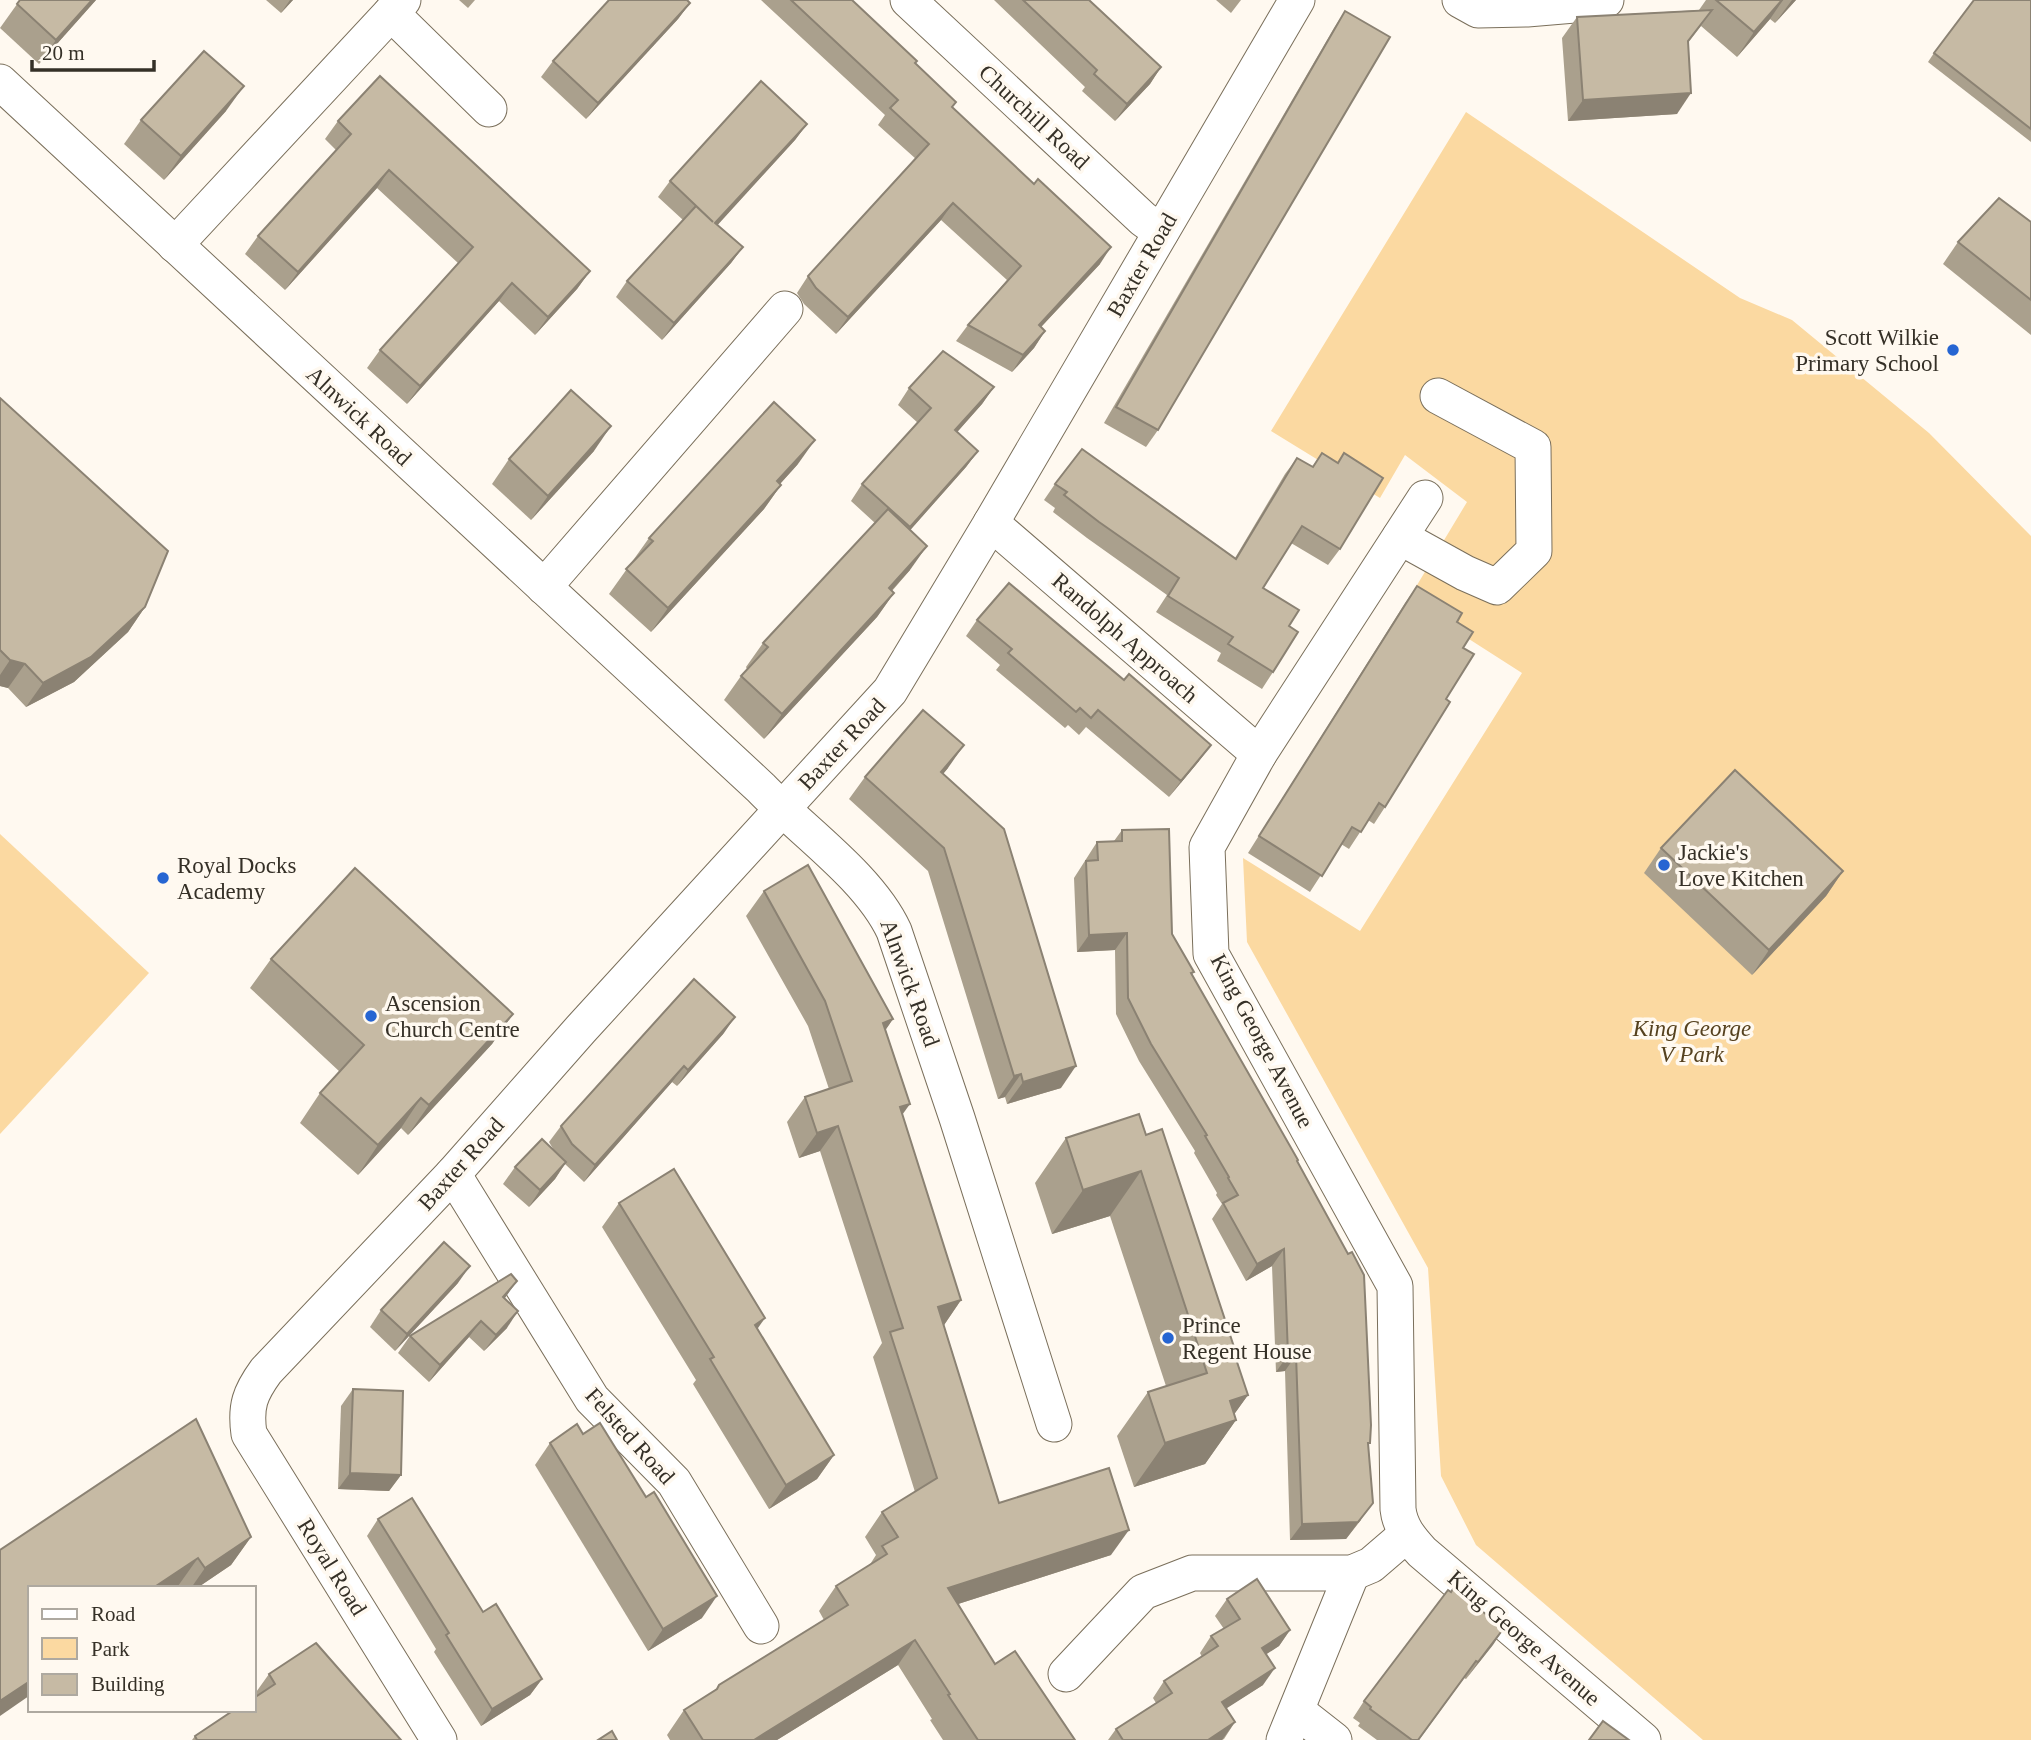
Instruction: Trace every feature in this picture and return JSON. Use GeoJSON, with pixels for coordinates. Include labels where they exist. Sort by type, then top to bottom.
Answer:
{"type":"FeatureCollection","features":[{"type":"Feature","properties":{"kind":"street","name":"Churchill Road"},"geometry":{"type":"LineString","coordinates":[[908,0],[1143,219],[1161,232]]}},
{"type":"Feature","properties":{"kind":"street","name":"Baxter Road"},"geometry":{"type":"LineString","coordinates":[[253,1389],[276,1361],[453,1174],[581,1029],[890,691],[1297,0]]}},
{"type":"Feature","properties":{"kind":"street"},"geometry":{"type":"LineString","coordinates":[[1460,0],[1478,10],[1598,3],[1606,0]]}},
{"type":"Feature","properties":{"kind":"street"},"geometry":{"type":"LineString","coordinates":[[175,245],[397,7],[489,109]]}},
{"type":"Feature","properties":{"kind":"street","name":"Alnwick Road"},"geometry":{"type":"LineString","coordinates":[[0,82],[782,808],[884,909],[894,931],[957,1118],[1054,1424]]}},
{"type":"Feature","properties":{"kind":"street"},"geometry":{"type":"LineString","coordinates":[[544,587],[785,309]]}},
{"type":"Feature","properties":{"kind":"street"},"geometry":{"type":"LineString","coordinates":[[1400,537],[1465,573],[1497,587],[1534,551],[1533,447],[1438,396]]}},
{"type":"Feature","properties":{"kind":"street","name":"King George Avenue"},"geometry":{"type":"LineString","coordinates":[[1425,498],[1259,754],[1208,847],[1211,954],[1395,1286],[1398,1509],[1406,1535],[1422,1552],[1643,1740]]}},
{"type":"Feature","properties":{"kind":"street","name":"Randolph Approach"},"geometry":{"type":"LineString","coordinates":[[991,523],[1259,754]]}},
{"type":"Feature","properties":{"kind":"street","name":"Felsted Road"},"geometry":{"type":"LineString","coordinates":[[453,1174],[592,1399],[674,1482],[761,1626]]}},
{"type":"Feature","properties":{"kind":"street","name":"Royal Road"},"geometry":{"type":"LineString","coordinates":[[253,1389],[246,1415],[249,1434],[439,1740]]}},
{"type":"Feature","properties":{"kind":"street"},"geometry":{"type":"LineString","coordinates":[[1066,1674],[1143,1592],[1192,1573],[1352,1573],[1371,1564],[1406,1535]]}},
{"type":"Feature","properties":{"kind":"street"},"geometry":{"type":"LineString","coordinates":[[1334,1740],[1290,1726],[1352,1573]]}},
{"type":"Feature","properties":{"kind":"green space","name":"King George V Park"},"geometry":{"type":"Polygon","coordinates":[[[1466,112],[1740,298],[1792,320],[1929,433],[2031,536],[2031,1740],[1703,1740],[1476,1545],[1441,1476],[1428,1268],[1247,942],[1243,858],[1360,931],[1522,673],[1408,600],[1467,502],[1405,455],[1380,498],[1271,431],[1466,112]]]}},
{"type":"Feature","properties":{"kind":"green space"},"geometry":{"type":"Polygon","coordinates":[[[0,834],[149,973],[0,1134],[0,834]]]}},
{"type":"Feature","properties":{"kind":"building"},"geometry":{"type":"Polygon","coordinates":[[[20,0],[92,0],[56,40],[17,4],[20,0]]]}},
{"type":"Feature","properties":{"kind":"building"},"geometry":{"type":"Polygon","coordinates":[[[609,0],[687,0],[690,3],[598,103],[553,61],[609,0]]]}},
{"type":"Feature","properties":{"kind":"building"},"geometry":{"type":"Polygon","coordinates":[[[791,0],[852,0],[956,102],[952,107],[1034,184],[1038,179],[1111,247],[1039,325],[1045,331],[1023,355],[968,325],[1021,266],[953,203],[848,317],[816,288],[808,276],[929,144],[890,108],[898,100],[791,0]]]}},
{"type":"Feature","properties":{"kind":"building"},"geometry":{"type":"Polygon","coordinates":[[[1023,0],[1089,0],[1161,67],[1127,104],[1094,74],[1097,70],[1023,0]]]}},
{"type":"Feature","properties":{"kind":"building"},"geometry":{"type":"Polygon","coordinates":[[[1716,0],[1782,0],[1754,32],[1716,0]]]}},
{"type":"Feature","properties":{"kind":"building"},"geometry":{"type":"Polygon","coordinates":[[[1974,0],[2031,0],[2031,129],[1934,53],[1974,0]]]}},
{"type":"Feature","properties":{"kind":"building"},"geometry":{"type":"Polygon","coordinates":[[[1712,10],[1688,41],[1691,93],[1583,100],[1577,17],[1712,10]]]}},
{"type":"Feature","properties":{"kind":"building"},"geometry":{"type":"Polygon","coordinates":[[[1345,11],[1390,37],[1158,430],[1116,407],[1345,11]]]}},
{"type":"Feature","properties":{"kind":"building"},"geometry":{"type":"Polygon","coordinates":[[[204,51],[244,86],[181,156],[141,120],[204,51]]]}},
{"type":"Feature","properties":{"kind":"building"},"geometry":{"type":"Polygon","coordinates":[[[380,76],[590,271],[548,317],[512,283],[420,386],[380,350],[473,247],[389,170],[298,272],[258,236],[351,134],[338,121],[380,76]]]}},
{"type":"Feature","properties":{"kind":"building"},"geometry":{"type":"Polygon","coordinates":[[[761,81],[807,124],[715,223],[743,247],[674,323],[627,281],[696,206],[713,222],[670,181],[761,81]]]}},
{"type":"Feature","properties":{"kind":"building"},"geometry":{"type":"Polygon","coordinates":[[[1999,198],[2031,222],[2031,300],[1958,242],[1999,198]]]}},
{"type":"Feature","properties":{"kind":"building"},"geometry":{"type":"Polygon","coordinates":[[[943,351],[994,387],[955,430],[978,451],[910,527],[862,484],[931,408],[909,388],[943,351]]]}},
{"type":"Feature","properties":{"kind":"building"},"geometry":{"type":"Polygon","coordinates":[[[571,390],[611,426],[548,496],[509,459],[571,390]]]}},
{"type":"Feature","properties":{"kind":"building"},"geometry":{"type":"Polygon","coordinates":[[[0,398],[168,551],[145,607],[91,657],[43,683],[25,664],[10,660],[0,650],[0,398]]]}},
{"type":"Feature","properties":{"kind":"building"},"geometry":{"type":"Polygon","coordinates":[[[774,402],[815,440],[777,481],[781,485],[668,608],[626,569],[653,541],[649,538],[774,402]]]}},
{"type":"Feature","properties":{"kind":"building"},"geometry":{"type":"Polygon","coordinates":[[[1082,449],[1236,559],[1297,458],[1313,467],[1322,453],[1338,463],[1344,453],[1383,478],[1340,549],[1302,526],[1263,588],[1299,610],[1289,626],[1298,632],[1273,672],[1228,644],[1233,637],[1168,596],[1179,578],[1064,495],[1067,492],[1055,484],[1082,449]]]}},
{"type":"Feature","properties":{"kind":"building"},"geometry":{"type":"Polygon","coordinates":[[[888,509],[927,546],[889,588],[894,593],[782,714],[741,676],[768,647],[763,643],[888,509]]]}},
{"type":"Feature","properties":{"kind":"building"},"geometry":{"type":"Polygon","coordinates":[[[1009,583],[1124,680],[1129,674],[1211,745],[1181,781],[1098,710],[1091,718],[1080,708],[1076,712],[1008,653],[1012,649],[977,620],[1009,583]]]}},
{"type":"Feature","properties":{"kind":"building"},"geometry":{"type":"Polygon","coordinates":[[[1417,586],[1462,613],[1457,622],[1473,632],[1463,648],[1474,654],[1446,699],[1450,702],[1385,807],[1379,803],[1361,832],[1352,827],[1322,876],[1259,836],[1417,586]]]}},
{"type":"Feature","properties":{"kind":"building"},"geometry":{"type":"Polygon","coordinates":[[[923,710],[964,745],[941,772],[1004,829],[1076,1066],[1023,1082],[1021,1074],[1014,1076],[944,848],[865,777],[923,710]]]}},
{"type":"Feature","properties":{"kind":"building"},"geometry":{"type":"Polygon","coordinates":[[[1735,770],[1843,871],[1769,950],[1661,848],[1735,770]]]}},
{"type":"Feature","properties":{"kind":"building"},"geometry":{"type":"Polygon","coordinates":[[[1169,829],[1172,934],[1194,972],[1191,973],[1298,1160],[1348,1254],[1352,1252],[1364,1275],[1371,1425],[1368,1443],[1373,1503],[1358,1522],[1302,1524],[1296,1355],[1288,1355],[1284,1249],[1257,1264],[1223,1203],[1238,1195],[1205,1136],[1207,1135],[1151,1044],[1128,998],[1127,933],[1089,935],[1086,861],[1098,860],[1097,842],[1122,841],[1122,830],[1169,829]]]}},
{"type":"Feature","properties":{"kind":"building"},"geometry":{"type":"Polygon","coordinates":[[[808,865],[893,1019],[883,1023],[910,1104],[900,1107],[961,1300],[938,1307],[999,1503],[1109,1468],[1129,1530],[948,1588],[995,1664],[1015,1651],[1075,1740],[978,1740],[915,1640],[754,1740],[703,1740],[684,1710],[719,1685],[848,1605],[836,1586],[887,1554],[882,1546],[898,1537],[882,1512],[937,1478],[890,1332],[903,1328],[838,1126],[817,1133],[805,1097],[852,1081],[825,1001],[764,891],[808,865]]]}},
{"type":"Feature","properties":{"kind":"building","name":"Ascension Church Centre"},"geometry":{"type":"Polygon","coordinates":[[[355,868],[513,1014],[429,1105],[421,1098],[378,1145],[320,1093],[364,1045],[271,959],[355,868]]]}},
{"type":"Feature","properties":{"kind":"building"},"geometry":{"type":"Polygon","coordinates":[[[694,979],[735,1017],[688,1070],[684,1066],[595,1165],[572,1144],[561,1126],[694,979]]]}},
{"type":"Feature","properties":{"kind":"building"},"geometry":{"type":"Polygon","coordinates":[[[1139,1114],[1146,1135],[1162,1129],[1248,1395],[1230,1401],[1236,1420],[1165,1443],[1148,1392],[1207,1373],[1141,1171],[1083,1190],[1066,1138],[1139,1114]]]}},
{"type":"Feature","properties":{"kind":"building"},"geometry":{"type":"Polygon","coordinates":[[[542,1139],[566,1162],[540,1190],[515,1167],[542,1139]]]}},
{"type":"Feature","properties":{"kind":"building"},"geometry":{"type":"Polygon","coordinates":[[[674,1169],[765,1318],[755,1325],[834,1455],[786,1485],[710,1359],[714,1357],[619,1203],[674,1169]]]}},
{"type":"Feature","properties":{"kind":"building"},"geometry":{"type":"Polygon","coordinates":[[[444,1242],[470,1266],[407,1334],[381,1310],[444,1242]]]}},
{"type":"Feature","properties":{"kind":"building"},"geometry":{"type":"Polygon","coordinates":[[[511,1274],[517,1281],[503,1297],[518,1311],[496,1335],[481,1321],[440,1365],[410,1336],[511,1274]]]}},
{"type":"Feature","properties":{"kind":"building"},"geometry":{"type":"Polygon","coordinates":[[[353,1389],[403,1391],[401,1475],[350,1473],[353,1389]]]}},
{"type":"Feature","properties":{"kind":"building"},"geometry":{"type":"Polygon","coordinates":[[[196,1419],[251,1537],[205,1568],[198,1558],[156,1586],[28,1586],[28,1682],[0,1701],[0,1550],[196,1419]]]}},
{"type":"Feature","properties":{"kind":"building"},"geometry":{"type":"Polygon","coordinates":[[[600,1423],[646,1497],[654,1492],[717,1596],[663,1629],[550,1443],[577,1424],[583,1434],[600,1423]]]}},
{"type":"Feature","properties":{"kind":"building"},"geometry":{"type":"Polygon","coordinates":[[[412,1498],[483,1612],[496,1604],[542,1679],[492,1709],[446,1635],[449,1633],[378,1519],[412,1498]]]}},
{"type":"Feature","properties":{"kind":"building"},"geometry":{"type":"Polygon","coordinates":[[[1257,1579],[1290,1630],[1262,1648],[1275,1668],[1222,1702],[1235,1722],[1208,1740],[1123,1740],[1116,1729],[1172,1693],[1164,1681],[1218,1646],[1211,1636],[1240,1619],[1227,1599],[1257,1579]]]}},
{"type":"Feature","properties":{"kind":"building"},"geometry":{"type":"Polygon","coordinates":[[[1453,1589],[1504,1628],[1478,1662],[1476,1661],[1418,1740],[1412,1740],[1370,1709],[1364,1701],[1448,1590],[1451,1592],[1453,1589]]]}},
{"type":"Feature","properties":{"kind":"building"},"geometry":{"type":"Polygon","coordinates":[[[316,1643],[401,1740],[197,1740],[195,1736],[231,1712],[256,1712],[256,1697],[275,1684],[269,1674],[316,1643]]]}},
{"type":"Feature","properties":{"kind":"building"},"geometry":{"type":"Polygon","coordinates":[[[1603,1721],[1629,1740],[1589,1740],[1603,1721]]]}},
{"type":"Feature","properties":{"kind":"building"},"geometry":{"type":"Polygon","coordinates":[[[612,1731],[617,1740],[598,1740],[612,1731]]]}},
{"type":"Feature","properties":{"kind":"place","name":"Scott Wilkie Primary School"},"geometry":{"type":"Point","coordinates":[1953,350]}},
{"type":"Feature","properties":{"kind":"place","name":"Jackie's Love Kitchen"},"geometry":{"type":"Point","coordinates":[1664,865]}},
{"type":"Feature","properties":{"kind":"place","name":"Royal Docks Academy"},"geometry":{"type":"Point","coordinates":[163,878]}},
{"type":"Feature","properties":{"kind":"place","name":"Ascension Church Centre"},"geometry":{"type":"Point","coordinates":[371,1016]}},
{"type":"Feature","properties":{"kind":"place","name":"Prince Regent House"},"geometry":{"type":"Point","coordinates":[1168,1338]}}]}
